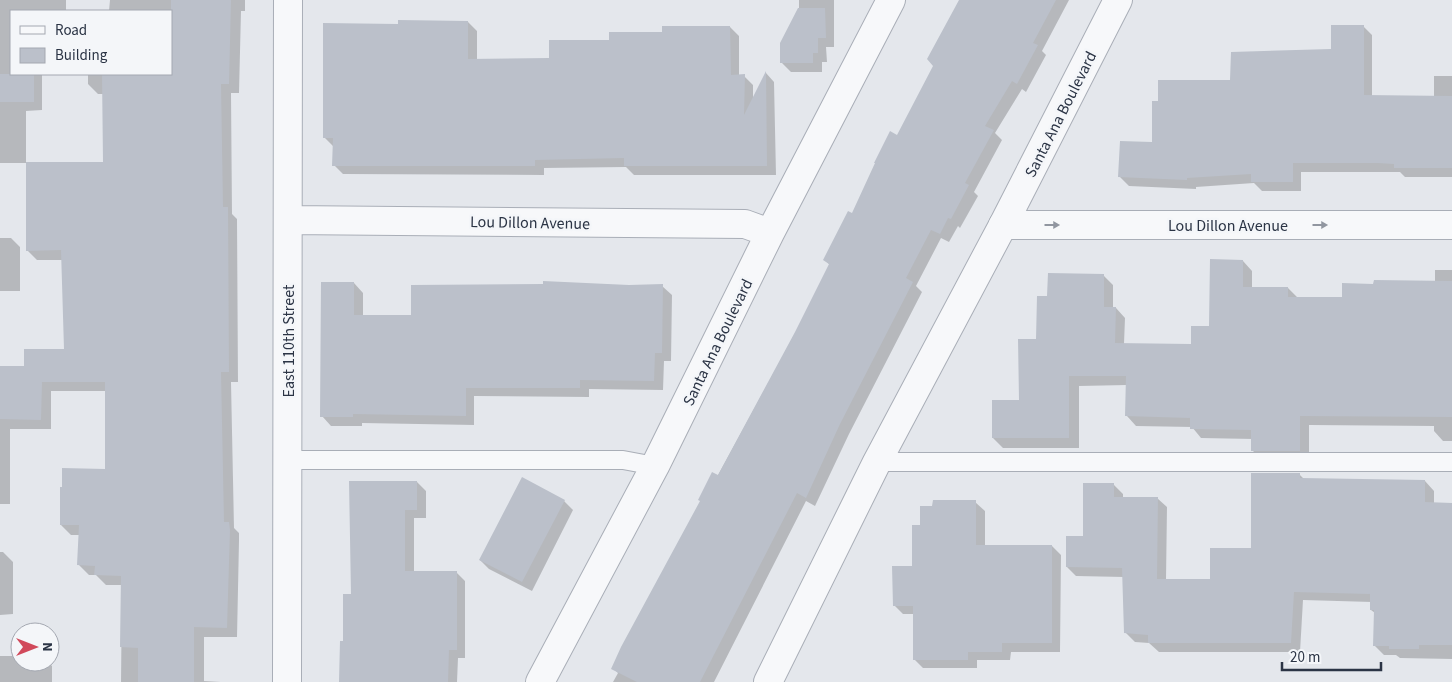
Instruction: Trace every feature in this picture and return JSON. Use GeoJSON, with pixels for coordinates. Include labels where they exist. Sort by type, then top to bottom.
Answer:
{"type":"FeatureCollection","features":[{"type":"Feature","properties":{"kind":"street","name":"East 110th Street"},"geometry":{"type":"LineString","coordinates":[[288,0],[288,682]]}},
{"type":"Feature","properties":{"kind":"street","name":"Santa Ana Boulevard"},"geometry":{"type":"LineString","coordinates":[[540,682],[655,466],[770,233],[891,0]]}},
{"type":"Feature","properties":{"kind":"street","name":"Santa Ana Boulevard"},"geometry":{"type":"LineString","coordinates":[[768,682],[877,462],[1003,225],[1118,0]]}},
{"type":"Feature","properties":{"kind":"street","name":"Lou Dillon Avenue"},"geometry":{"type":"LineString","coordinates":[[288,220],[746,224],[770,233]]}},
{"type":"Feature","properties":{"kind":"street","name":"Lou Dillon Avenue"},"geometry":{"type":"LineString","coordinates":[[1003,225],[1452,226]]}},
{"type":"Feature","properties":{"kind":"lane"},"geometry":{"type":"LineString","coordinates":[[288,460],[623,460],[655,466]]}},
{"type":"Feature","properties":{"kind":"lane"},"geometry":{"type":"LineString","coordinates":[[877,462],[1452,462]]}},
{"type":"Feature","properties":{"kind":"building"},"geometry":{"type":"Polygon","coordinates":[[[171,0],[231,0],[229,84],[221,84],[223,207],[228,207],[229,372],[221,372],[224,522],[229,522],[230,530],[227,628],[194,627],[194,682],[138,682],[138,648],[120,647],[121,576],[94,575],[95,566],[77,565],[79,525],[60,525],[62,468],[105,469],[105,382],[42,382],[41,420],[0,419],[0,366],[24,366],[24,349],[64,349],[61,250],[26,251],[26,162],[103,162],[102,75],[172,75],[171,0]]]}},
{"type":"Feature","properties":{"kind":"building"},"geometry":{"type":"Polygon","coordinates":[[[959,0],[1056,0],[1033,43],[1038,45],[1017,84],[1012,81],[985,126],[994,130],[965,183],[969,185],[951,219],[948,218],[940,234],[931,230],[906,278],[913,282],[840,424],[806,498],[797,493],[700,682],[637,682],[611,669],[621,647],[700,501],[698,500],[712,472],[718,475],[795,332],[829,264],[823,260],[848,211],[852,213],[890,131],[897,135],[933,66],[927,59],[959,0]]]}},
{"type":"Feature","properties":{"kind":"building"},"geometry":{"type":"Polygon","coordinates":[[[798,8],[825,8],[826,38],[818,38],[818,53],[813,53],[813,63],[780,63],[780,43],[798,8]]]}},
{"type":"Feature","properties":{"kind":"building"},"geometry":{"type":"Polygon","coordinates":[[[398,20],[468,21],[468,59],[549,58],[549,40],[609,40],[609,32],[662,32],[662,26],[730,26],[731,75],[745,74],[744,115],[766,71],[767,166],[624,166],[624,158],[535,160],[535,166],[332,166],[333,138],[323,138],[323,23],[398,24],[398,20]]]}},
{"type":"Feature","properties":{"kind":"building"},"geometry":{"type":"Polygon","coordinates":[[[1331,25],[1364,25],[1364,95],[1452,96],[1452,168],[1394,168],[1394,164],[1378,163],[1293,163],[1293,182],[1251,182],[1251,174],[1187,178],[1187,180],[1118,177],[1120,141],[1152,142],[1152,101],[1158,101],[1158,80],[1230,80],[1231,52],[1331,49],[1331,25]]]}},
{"type":"Feature","properties":{"kind":"building"},"geometry":{"type":"Polygon","coordinates":[[[0,74],[34,75],[34,102],[0,102],[0,74]]]}},
{"type":"Feature","properties":{"kind":"building"},"geometry":{"type":"Polygon","coordinates":[[[1210,259],[1243,260],[1243,287],[1288,287],[1288,297],[1342,297],[1342,283],[1373,284],[1374,280],[1452,281],[1452,417],[1300,416],[1300,451],[1251,451],[1251,430],[1190,429],[1190,418],[1125,416],[1126,376],[1069,376],[1069,438],[992,438],[992,400],[1019,400],[1018,339],[1036,339],[1037,296],[1047,296],[1048,273],[1104,274],[1104,307],[1116,307],[1115,343],[1191,344],[1191,326],[1209,326],[1210,259]]]}},
{"type":"Feature","properties":{"kind":"building"},"geometry":{"type":"Polygon","coordinates":[[[543,281],[629,285],[663,284],[662,353],[655,353],[654,381],[580,380],[580,388],[466,388],[466,416],[353,414],[353,417],[320,417],[321,282],[354,282],[354,315],[411,315],[411,285],[543,284],[543,281]]]}},
{"type":"Feature","properties":{"kind":"building"},"geometry":{"type":"Polygon","coordinates":[[[1251,473],[1300,473],[1300,478],[1425,480],[1425,502],[1452,503],[1452,645],[1419,645],[1419,649],[1389,649],[1389,646],[1373,646],[1374,610],[1370,610],[1370,594],[1294,592],[1291,643],[1148,643],[1148,635],[1124,633],[1122,568],[1066,567],[1066,536],[1083,536],[1083,483],[1114,483],[1114,497],[1158,497],[1157,579],[1210,579],[1210,548],[1251,548],[1251,473]]]}},
{"type":"Feature","properties":{"kind":"building"},"geometry":{"type":"Polygon","coordinates":[[[522,477],[565,500],[522,582],[479,560],[522,477]]]}},
{"type":"Feature","properties":{"kind":"building"},"geometry":{"type":"Polygon","coordinates":[[[349,481],[417,481],[417,510],[405,510],[405,571],[457,571],[457,650],[449,650],[448,682],[339,682],[340,641],[343,641],[343,594],[351,594],[349,481]]]}},
{"type":"Feature","properties":{"kind":"building"},"geometry":{"type":"Polygon","coordinates":[[[933,500],[976,500],[976,545],[1052,545],[1052,643],[1002,643],[1002,652],[968,652],[968,660],[913,660],[913,606],[893,606],[892,566],[912,566],[912,525],[920,525],[920,506],[932,506],[933,500]]]}}]}
